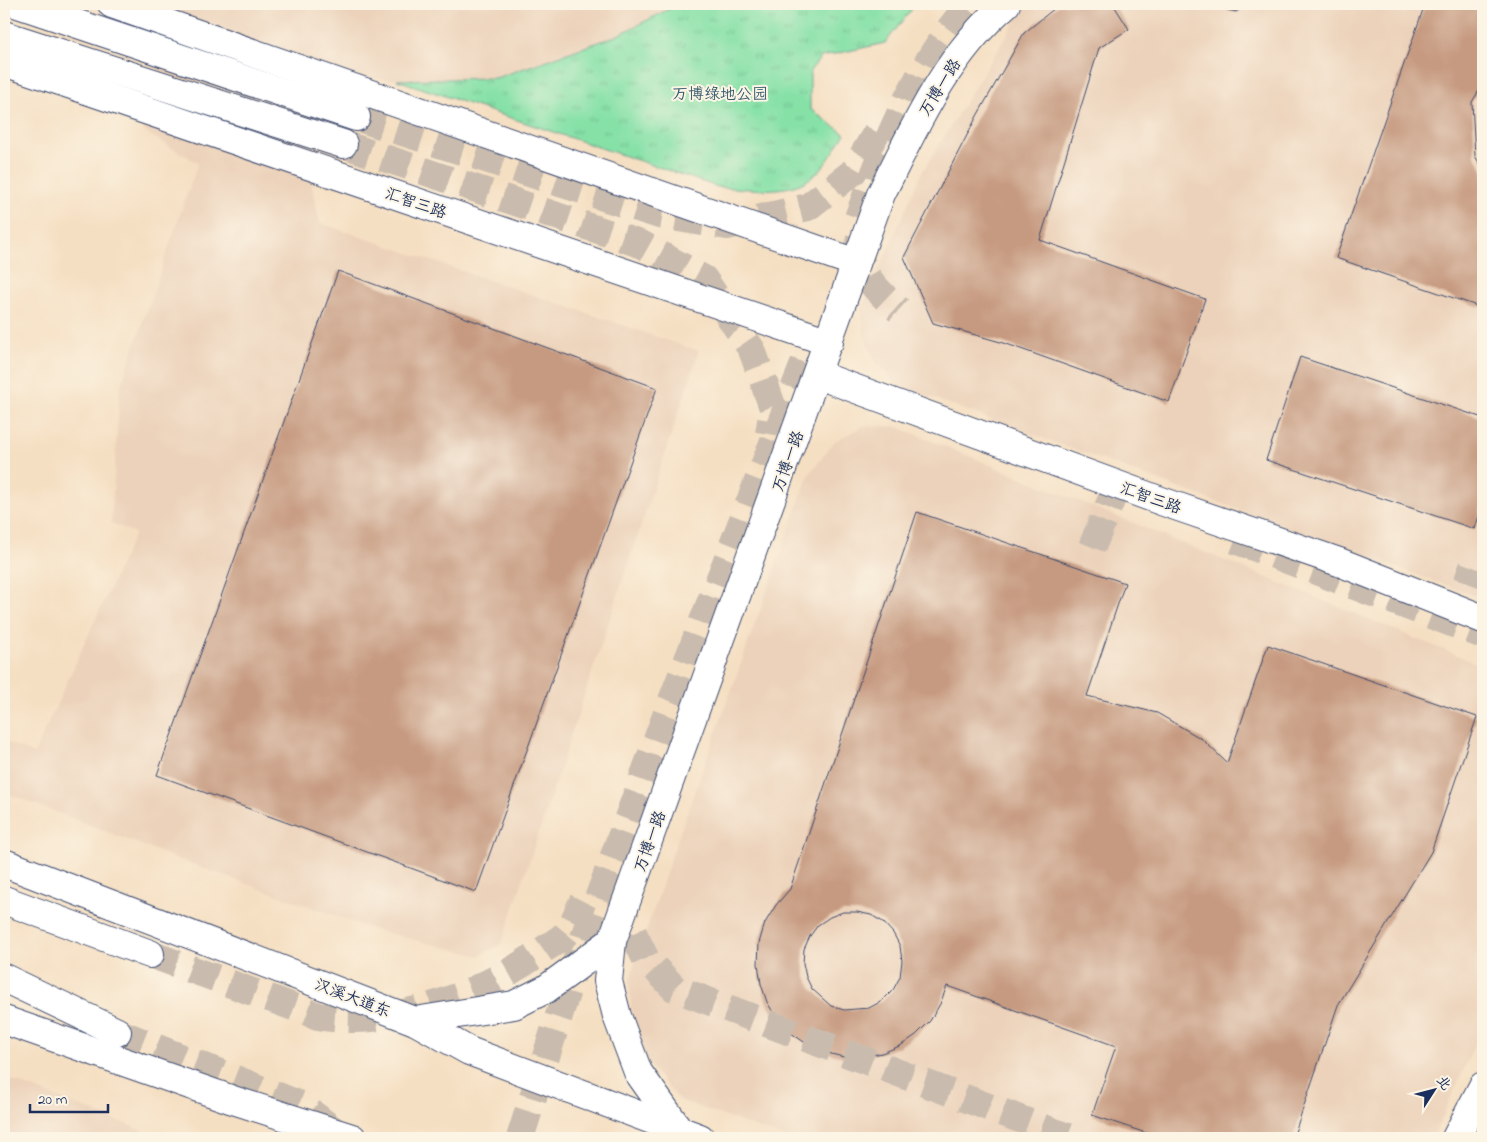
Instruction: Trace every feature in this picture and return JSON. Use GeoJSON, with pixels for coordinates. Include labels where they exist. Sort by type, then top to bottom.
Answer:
{"type":"FeatureCollection","features":[{"type":"Feature","properties":{"kind":"street"},"geometry":{"type":"LineString","coordinates":[[18,4],[356,117]]}},
{"type":"Feature","properties":{"kind":"street"},"geometry":{"type":"LineString","coordinates":[[112,4],[856,263]]}},
{"type":"Feature","properties":{"kind":"street","name":"万博一路"},"geometry":{"type":"LineString","coordinates":[[690,1135],[638,1072],[617,1016],[608,981],[612,941],[818,375],[881,194],[929,99],[955,59],[1006,4]]}},
{"type":"Feature","properties":{"kind":"street"},"geometry":{"type":"LineString","coordinates":[[4,35],[343,144]]}},
{"type":"Feature","properties":{"kind":"street","name":"汇智三路"},"geometry":{"type":"LineString","coordinates":[[4,62],[829,342]]}},
{"type":"Feature","properties":{"kind":"street","name":"汇智三路"},"geometry":{"type":"LineString","coordinates":[[818,375],[1164,502],[1339,562],[1483,619]]}},
{"type":"Feature","properties":{"kind":"street","name":"汉溪大道东"},"geometry":{"type":"LineString","coordinates":[[4,863],[415,1021],[469,1051],[690,1135]]}},
{"type":"Feature","properties":{"kind":"street"},"geometry":{"type":"LineString","coordinates":[[4,900],[150,954]]}},
{"type":"Feature","properties":{"kind":"street"},"geometry":{"type":"LineString","coordinates":[[415,1021],[514,1005],[546,989],[612,941]]}},
{"type":"Feature","properties":{"kind":"street"},"geometry":{"type":"LineString","coordinates":[[4,978],[117,1032]]}},
{"type":"Feature","properties":{"kind":"street"},"geometry":{"type":"LineString","coordinates":[[4,1020],[340,1136]]}},
{"type":"Feature","properties":{"kind":"street"},"geometry":{"type":"LineString","coordinates":[[1456,1138],[1483,1086]]}},
{"type":"Feature","properties":{"kind":"shaded area"},"geometry":{"type":"Polygon","coordinates":[[[178,4],[679,4],[616,36],[496,78],[397,80],[242,68],[321,92],[306,160],[320,223],[699,351],[502,943],[479,956],[372,929],[180,860],[4,792],[4,741],[34,754],[135,533],[111,523],[120,388],[198,163],[143,131],[178,4]]]}},
{"type":"Feature","properties":{"kind":"shaded area"},"geometry":{"type":"Polygon","coordinates":[[[1026,4],[1483,4],[1483,599],[897,385],[877,364],[864,336],[862,308],[921,174],[1026,4]]]}},
{"type":"Feature","properties":{"kind":"shaded area"},"geometry":{"type":"Polygon","coordinates":[[[864,426],[895,426],[1483,666],[1483,1030],[1433,1138],[786,1138],[679,1100],[634,1047],[629,981],[678,838],[809,474],[835,441],[864,426]]]}},
{"type":"Feature","properties":{"kind":"shaded area"},"geometry":{"type":"Polygon","coordinates":[[[4,1077],[162,1138],[4,1138],[4,1077]]]}},
{"type":"Feature","properties":{"kind":"green space","name":"万博绿地公园"},"geometry":{"type":"Polygon","coordinates":[[[679,4],[916,4],[885,43],[821,57],[810,71],[810,109],[845,134],[817,173],[802,183],[779,189],[718,187],[397,80],[496,78],[616,36],[679,4]]]}},
{"type":"Feature","properties":{"kind":"building"},"geometry":{"type":"Polygon","coordinates":[[[1060,4],[1113,4],[1129,29],[1099,48],[1040,240],[1205,299],[1169,402],[1004,343],[933,323],[904,257],[977,116],[1024,33],[1060,4]]]}},
{"type":"Feature","properties":{"kind":"building"},"geometry":{"type":"Polygon","coordinates":[[[1203,4],[1248,4],[1236,12],[1203,4]]]}},
{"type":"Feature","properties":{"kind":"building"},"geometry":{"type":"Polygon","coordinates":[[[1425,4],[1483,4],[1483,84],[1472,102],[1475,156],[1483,169],[1483,308],[1336,258],[1425,4]]]}},
{"type":"Feature","properties":{"kind":"building"},"geometry":{"type":"Polygon","coordinates":[[[338,271],[657,388],[476,892],[157,775],[338,271]]]}},
{"type":"Feature","properties":{"kind":"building"},"geometry":{"type":"Polygon","coordinates":[[[1300,357],[1483,418],[1483,502],[1475,529],[1266,460],[1300,357]]]}},
{"type":"Feature","properties":{"kind":"building"},"geometry":{"type":"Polygon","coordinates":[[[917,512],[1125,583],[1087,696],[1157,713],[1202,739],[1227,763],[1268,645],[1477,717],[1431,852],[1338,1005],[1293,1138],[1161,1138],[1092,1115],[1116,1046],[947,986],[940,1004],[930,1021],[916,1035],[900,1046],[882,1053],[863,1057],[843,1057],[824,1052],[807,1044],[791,1033],[777,1019],[767,1002],[761,984],[758,964],[759,943],[765,923],[776,905],[790,889],[917,512]],[[843,912],[830,917],[818,925],[804,949],[803,963],[806,977],[812,989],[831,1006],[844,1010],[869,1008],[882,1001],[893,990],[900,977],[902,961],[900,946],[893,933],[883,922],[871,915],[843,912]]]}},
{"type":"Feature","properties":{"kind":"tunnel"},"geometry":{"type":"LineString","coordinates":[[858,218],[879,162],[904,105],[934,52],[970,4]]}},
{"type":"Feature","properties":{"kind":"tunnel"},"geometry":{"type":"LineString","coordinates":[[356,117],[659,215],[727,226],[808,207],[853,172],[878,130]]}},
{"type":"Feature","properties":{"kind":"tunnel"},"geometry":{"type":"LineString","coordinates":[[343,144],[643,245],[704,279],[752,350],[773,408],[769,434]]}},
{"type":"Feature","properties":{"kind":"tunnel"},"geometry":{"type":"LineString","coordinates":[[860,237],[860,260],[864,270],[875,287],[899,310]]}},
{"type":"Feature","properties":{"kind":"tunnel"},"geometry":{"type":"LineString","coordinates":[[520,1138],[585,934],[667,713],[822,318]]}},
{"type":"Feature","properties":{"kind":"tunnel"},"geometry":{"type":"LineString","coordinates":[[1092,547],[1114,493]]}},
{"type":"Feature","properties":{"kind":"tunnel"},"geometry":{"type":"LineString","coordinates":[[1235,540],[1483,635]]}},
{"type":"Feature","properties":{"kind":"tunnel"},"geometry":{"type":"LineString","coordinates":[[1452,622],[1473,567]]}},
{"type":"Feature","properties":{"kind":"tunnel"},"geometry":{"type":"LineString","coordinates":[[620,894],[623,913],[646,959],[674,988],[1070,1138]]}},
{"type":"Feature","properties":{"kind":"tunnel"},"geometry":{"type":"LineString","coordinates":[[150,954],[318,1016],[346,1019],[376,1018],[406,1013],[436,1004],[465,993],[519,966],[565,935],[572,925],[583,901]]}},
{"type":"Feature","properties":{"kind":"tunnel"},"geometry":{"type":"LineString","coordinates":[[117,1032],[303,1106],[337,1133]]}}]}
